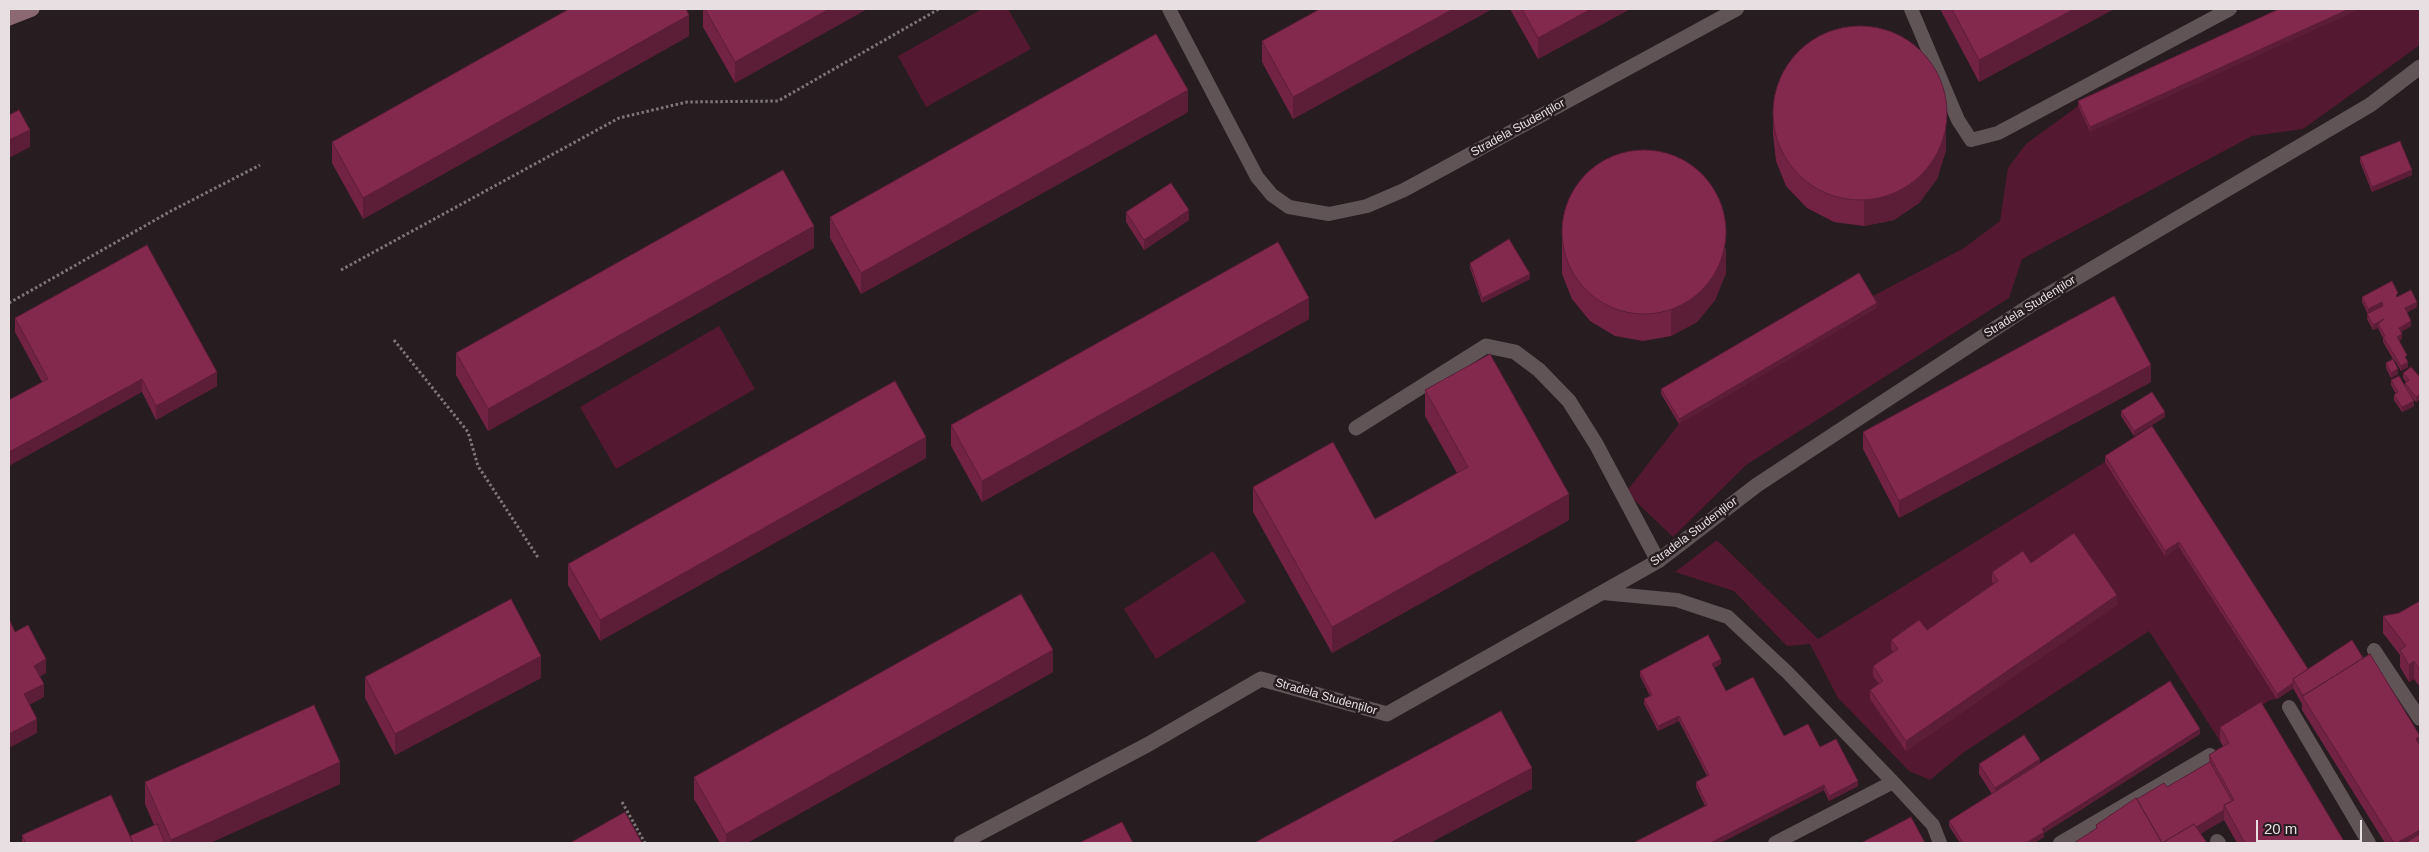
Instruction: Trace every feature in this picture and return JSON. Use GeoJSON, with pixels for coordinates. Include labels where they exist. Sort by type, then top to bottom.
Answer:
{"type":"FeatureCollection","features":[{"type":"Feature","properties":{"kind":"street"},"geometry":{"type":"LineString","coordinates":[[9,18],[32,9]]}},
{"type":"Feature","properties":{"kind":"street","name":"Stradela Studenților"},"geometry":{"type":"LineString","coordinates":[[961,843],[1147,745],[1261,679],[1387,714],[1658,561],[1757,485],[2034,303],[2370,106],[2420,67]]}},
{"type":"Feature","properties":{"kind":"street"},"geometry":{"type":"LineString","coordinates":[[1356,428],[1486,346],[1515,352],[1539,370],[1569,401],[1596,444],[1658,561]]}},
{"type":"Feature","properties":{"kind":"lane","name":"Stradela Studenților"},"geometry":{"type":"LineString","coordinates":[[1169,9],[1257,177],[1272,195],[1289,206],[1329,214],[1367,206],[1404,190],[1737,9]]}},
{"type":"Feature","properties":{"kind":"lane"},"geometry":{"type":"LineString","coordinates":[[1911,9],[1958,120],[1971,140],[1998,133],[2230,9]]}},
{"type":"Feature","properties":{"kind":"lane"},"geometry":{"type":"LineString","coordinates":[[1603,593],[1677,600],[1728,617],[1788,673],[1893,782],[1933,825],[1940,843]]}},
{"type":"Feature","properties":{"kind":"lane"},"geometry":{"type":"LineString","coordinates":[[2374,650],[2420,719]]}},
{"type":"Feature","properties":{"kind":"lane"},"geometry":{"type":"LineString","coordinates":[[2289,707],[2369,843]]}},
{"type":"Feature","properties":{"kind":"lane"},"geometry":{"type":"LineString","coordinates":[[2060,843],[2210,755]]}},
{"type":"Feature","properties":{"kind":"lane"},"geometry":{"type":"LineString","coordinates":[[1775,843],[1893,782]]}},
{"type":"Feature","properties":{"kind":"path"},"geometry":{"type":"LineString","coordinates":[[341,270],[619,118],[687,102],[778,101],[940,9]]}},
{"type":"Feature","properties":{"kind":"path"},"geometry":{"type":"LineString","coordinates":[[9,303],[171,212],[260,165]]}},
{"type":"Feature","properties":{"kind":"path"},"geometry":{"type":"LineString","coordinates":[[394,340],[468,432],[478,466],[539,559]]}},
{"type":"Feature","properties":{"kind":"path"},"geometry":{"type":"LineString","coordinates":[[622,802],[645,843]]}},
{"type":"Feature","properties":{"kind":"shaded area"},"geometry":{"type":"Polygon","coordinates":[[[982,9],[1008,9],[1031,49],[926,107],[898,56],[982,9]]]}},
{"type":"Feature","properties":{"kind":"shaded area"},"geometry":{"type":"Polygon","coordinates":[[[2360,9],[2420,9],[2420,45],[2303,129],[2252,136],[2022,259],[2009,298],[1746,465],[1673,537],[1626,492],[1679,424],[1877,308],[1871,297],[1964,248],[2000,221],[2008,168],[2026,144],[2078,106],[2090,132],[2360,9]]]}},
{"type":"Feature","properties":{"kind":"shaded area"},"geometry":{"type":"Polygon","coordinates":[[[719,326],[755,389],[616,469],[580,407],[719,326]]]}},
{"type":"Feature","properties":{"kind":"shaded area"},"geometry":{"type":"Polygon","coordinates":[[[2105,462],[2310,678],[2277,699],[2270,700],[2258,708],[2261,716],[2220,741],[2149,631],[1964,752],[1930,780],[1909,771],[1838,698],[1810,644],[1787,646],[1734,591],[1675,572],[1717,540],[1818,639],[2105,462]]]}},
{"type":"Feature","properties":{"kind":"shaded area"},"geometry":{"type":"Polygon","coordinates":[[[1213,551],[1246,602],[1156,659],[1124,609],[1213,551]]]}},
{"type":"Feature","properties":{"kind":"building"},"geometry":{"type":"Polygon","coordinates":[[[569,9],[686,9],[689,15],[363,198],[332,142],[569,9]]]}},
{"type":"Feature","properties":{"kind":"building"},"geometry":{"type":"Polygon","coordinates":[[[705,9],[829,9],[735,62],[705,9]]]}},
{"type":"Feature","properties":{"kind":"building"},"geometry":{"type":"Polygon","coordinates":[[[1320,9],[1453,9],[1293,97],[1262,41],[1320,9]]]}},
{"type":"Feature","properties":{"kind":"building"},"geometry":{"type":"Polygon","coordinates":[[[1522,9],[1591,9],[1538,38],[1522,9]]]}},
{"type":"Feature","properties":{"kind":"building"},"geometry":{"type":"Polygon","coordinates":[[[1952,9],[2074,9],[1979,60],[1952,9]]]}},
{"type":"Feature","properties":{"kind":"building"},"geometry":{"type":"Polygon","coordinates":[[[2279,9],[2349,9],[2090,127],[2078,101],[2279,9]]]}},
{"type":"Feature","properties":{"kind":"building"},"geometry":{"type":"Polygon","coordinates":[[[1860,26],[1877,28],[1893,33],[1915,46],[1927,58],[1943,88],[1947,113],[1945,130],[1940,146],[1927,168],[1915,180],[1885,196],[1860,200],[1843,198],[1827,193],[1805,180],[1793,168],[1777,138],[1773,113],[1775,96],[1780,80],[1793,58],[1805,46],[1835,30],[1860,26]]]}},
{"type":"Feature","properties":{"kind":"building"},"geometry":{"type":"Polygon","coordinates":[[[1156,34],[1188,90],[861,273],[830,217],[1156,34]]]}},
{"type":"Feature","properties":{"kind":"building"},"geometry":{"type":"Polygon","coordinates":[[[19,110],[30,130],[9,140],[9,115],[19,110]]]}},
{"type":"Feature","properties":{"kind":"building"},"geometry":{"type":"Polygon","coordinates":[[[2400,141],[2412,170],[2372,187],[2360,157],[2400,141]]]}},
{"type":"Feature","properties":{"kind":"building"},"geometry":{"type":"Polygon","coordinates":[[[1652,150],[1668,153],[1683,160],[1696,168],[1708,180],[1723,208],[1726,232],[1725,248],[1720,263],[1708,284],[1696,296],[1668,311],[1636,314],[1620,311],[1605,304],[1592,296],[1580,284],[1565,256],[1562,224],[1565,208],[1572,193],[1580,180],[1592,168],[1620,153],[1652,150]]]}},
{"type":"Feature","properties":{"kind":"building"},"geometry":{"type":"Polygon","coordinates":[[[783,170],[814,226],[488,409],[456,353],[783,170]]]}},
{"type":"Feature","properties":{"kind":"building"},"geometry":{"type":"Polygon","coordinates":[[[1171,183],[1189,210],[1144,240],[1126,212],[1171,183]]]}},
{"type":"Feature","properties":{"kind":"building"},"geometry":{"type":"Polygon","coordinates":[[[1509,239],[1530,274],[1482,298],[1470,263],[1509,239]]]}},
{"type":"Feature","properties":{"kind":"building"},"geometry":{"type":"Polygon","coordinates":[[[1278,242],[1309,298],[982,481],[951,425],[1278,242]]]}},
{"type":"Feature","properties":{"kind":"building"},"geometry":{"type":"Polygon","coordinates":[[[147,245],[217,372],[156,406],[142,379],[9,452],[9,400],[48,379],[15,318],[147,245]]]}},
{"type":"Feature","properties":{"kind":"building"},"geometry":{"type":"Polygon","coordinates":[[[1859,273],[1877,303],[1679,419],[1661,389],[1859,273]]]}},
{"type":"Feature","properties":{"kind":"building"},"geometry":{"type":"Polygon","coordinates":[[[2392,281],[2398,293],[2397,297],[2411,290],[2417,302],[2405,308],[2411,321],[2399,328],[2402,334],[2397,337],[2407,355],[2405,357],[2408,362],[2401,366],[2383,337],[2385,336],[2378,324],[2384,319],[2373,325],[2367,314],[2383,306],[2382,302],[2368,309],[2362,297],[2392,281]]]}},
{"type":"Feature","properties":{"kind":"building"},"geometry":{"type":"Polygon","coordinates":[[[2114,296],[2151,365],[1899,501],[1863,432],[2114,296]]]}},
{"type":"Feature","properties":{"kind":"building"},"geometry":{"type":"Polygon","coordinates":[[[1490,354],[1569,494],[1332,627],[1253,487],[1333,442],[1375,519],[1468,467],[1425,390],[1490,354]]]}},
{"type":"Feature","properties":{"kind":"building"},"geometry":{"type":"Polygon","coordinates":[[[2393,359],[2398,369],[2391,373],[2386,363],[2393,359]]]}},
{"type":"Feature","properties":{"kind":"building"},"geometry":{"type":"Polygon","coordinates":[[[2411,367],[2420,377],[2420,394],[2416,397],[2405,383],[2409,380],[2403,373],[2411,367]]]}},
{"type":"Feature","properties":{"kind":"building"},"geometry":{"type":"Polygon","coordinates":[[[2399,376],[2414,401],[2402,407],[2394,395],[2398,392],[2391,380],[2399,376]]]}},
{"type":"Feature","properties":{"kind":"building"},"geometry":{"type":"Polygon","coordinates":[[[895,381],[926,437],[600,620],[568,564],[895,381]]]}},
{"type":"Feature","properties":{"kind":"building"},"geometry":{"type":"Polygon","coordinates":[[[2152,392],[2165,412],[2134,431],[2121,411],[2152,392]]]}},
{"type":"Feature","properties":{"kind":"building"},"geometry":{"type":"Polygon","coordinates":[[[2152,426],[2308,669],[2293,679],[2293,683],[2277,694],[2179,542],[2165,551],[2105,456],[2152,426]]]}},
{"type":"Feature","properties":{"kind":"building"},"geometry":{"type":"Polygon","coordinates":[[[2074,533],[2117,595],[1906,741],[1870,690],[1883,681],[1873,666],[1898,649],[1891,640],[1919,620],[1927,630],[1998,581],[1992,572],[2023,551],[2031,563],[2074,533]]]}},
{"type":"Feature","properties":{"kind":"building"},"geometry":{"type":"Polygon","coordinates":[[[1021,594],[1053,650],[726,834],[694,777],[1021,594]]]}},
{"type":"Feature","properties":{"kind":"building"},"geometry":{"type":"Polygon","coordinates":[[[511,599],[541,656],[395,734],[365,677],[511,599]]]}},
{"type":"Feature","properties":{"kind":"building"},"geometry":{"type":"Polygon","coordinates":[[[2420,601],[2420,670],[2414,661],[2409,665],[2400,650],[2406,646],[2383,616],[2399,613],[2420,601]]]}},
{"type":"Feature","properties":{"kind":"building"},"geometry":{"type":"Polygon","coordinates":[[[9,619],[15,632],[28,625],[46,659],[34,666],[44,684],[24,694],[37,719],[9,734],[9,619]]]}},
{"type":"Feature","properties":{"kind":"building"},"geometry":{"type":"Polygon","coordinates":[[[1708,635],[1721,659],[1712,664],[1726,691],[1753,677],[1784,736],[1808,724],[1820,747],[1836,739],[1858,781],[1829,796],[1824,785],[1710,843],[1633,843],[1707,805],[1696,782],[1709,775],[1679,716],[1658,726],[1644,699],[1652,695],[1640,671],[1708,635]]]}},
{"type":"Feature","properties":{"kind":"building"},"geometry":{"type":"Polygon","coordinates":[[[2352,640],[2363,658],[2303,696],[2293,679],[2352,640]]]}},
{"type":"Feature","properties":{"kind":"building"},"geometry":{"type":"Polygon","coordinates":[[[2370,654],[2420,736],[2416,739],[2420,746],[2420,830],[2397,843],[2394,843],[2302,696],[2370,654]]]}},
{"type":"Feature","properties":{"kind":"building"},"geometry":{"type":"Polygon","coordinates":[[[2170,681],[2200,729],[2042,829],[2044,832],[2026,843],[1963,843],[1949,821],[2170,681]]]}},
{"type":"Feature","properties":{"kind":"building"},"geometry":{"type":"Polygon","coordinates":[[[2261,702],[2345,843],[2245,843],[2224,805],[2234,800],[2209,755],[2229,743],[2220,727],[2261,702]]]}},
{"type":"Feature","properties":{"kind":"building"},"geometry":{"type":"Polygon","coordinates":[[[314,705],[340,762],[171,840],[145,782],[314,705]]]}},
{"type":"Feature","properties":{"kind":"building"},"geometry":{"type":"Polygon","coordinates":[[[1501,711],[1532,768],[1390,843],[1254,843],[1501,711]]]}},
{"type":"Feature","properties":{"kind":"building"},"geometry":{"type":"Polygon","coordinates":[[[2024,735],[2040,759],[1995,788],[1979,764],[2024,735]]]}},
{"type":"Feature","properties":{"kind":"building"},"geometry":{"type":"Polygon","coordinates":[[[2210,762],[2232,801],[2224,805],[2224,810],[2196,827],[2194,824],[2162,843],[2137,799],[2164,783],[2167,787],[2210,762]]]}},
{"type":"Feature","properties":{"kind":"building"},"geometry":{"type":"Polygon","coordinates":[[[111,795],[133,843],[26,843],[22,835],[111,795]]]}},
{"type":"Feature","properties":{"kind":"building"},"geometry":{"type":"Polygon","coordinates":[[[2136,798],[2162,843],[2074,843],[2097,828],[2096,825],[2136,798]]]}},
{"type":"Feature","properties":{"kind":"building"},"geometry":{"type":"Polygon","coordinates":[[[625,812],[642,843],[570,843],[625,812]]]}},
{"type":"Feature","properties":{"kind":"building"},"geometry":{"type":"Polygon","coordinates":[[[1911,817],[1925,843],[1861,843],[1911,817]]]}},
{"type":"Feature","properties":{"kind":"building"},"geometry":{"type":"Polygon","coordinates":[[[1122,822],[1133,843],[1079,843],[1122,822]]]}},
{"type":"Feature","properties":{"kind":"building"},"geometry":{"type":"Polygon","coordinates":[[[157,824],[165,843],[133,843],[130,836],[157,824]]]}},
{"type":"Feature","properties":{"kind":"building"},"geometry":{"type":"Polygon","coordinates":[[[2194,824],[2207,843],[2162,843],[2194,824]]]}},
{"type":"Feature","properties":{"kind":"building"},"geometry":{"type":"Polygon","coordinates":[[[2420,834],[2420,843],[2405,843],[2420,834]]]}}]}
